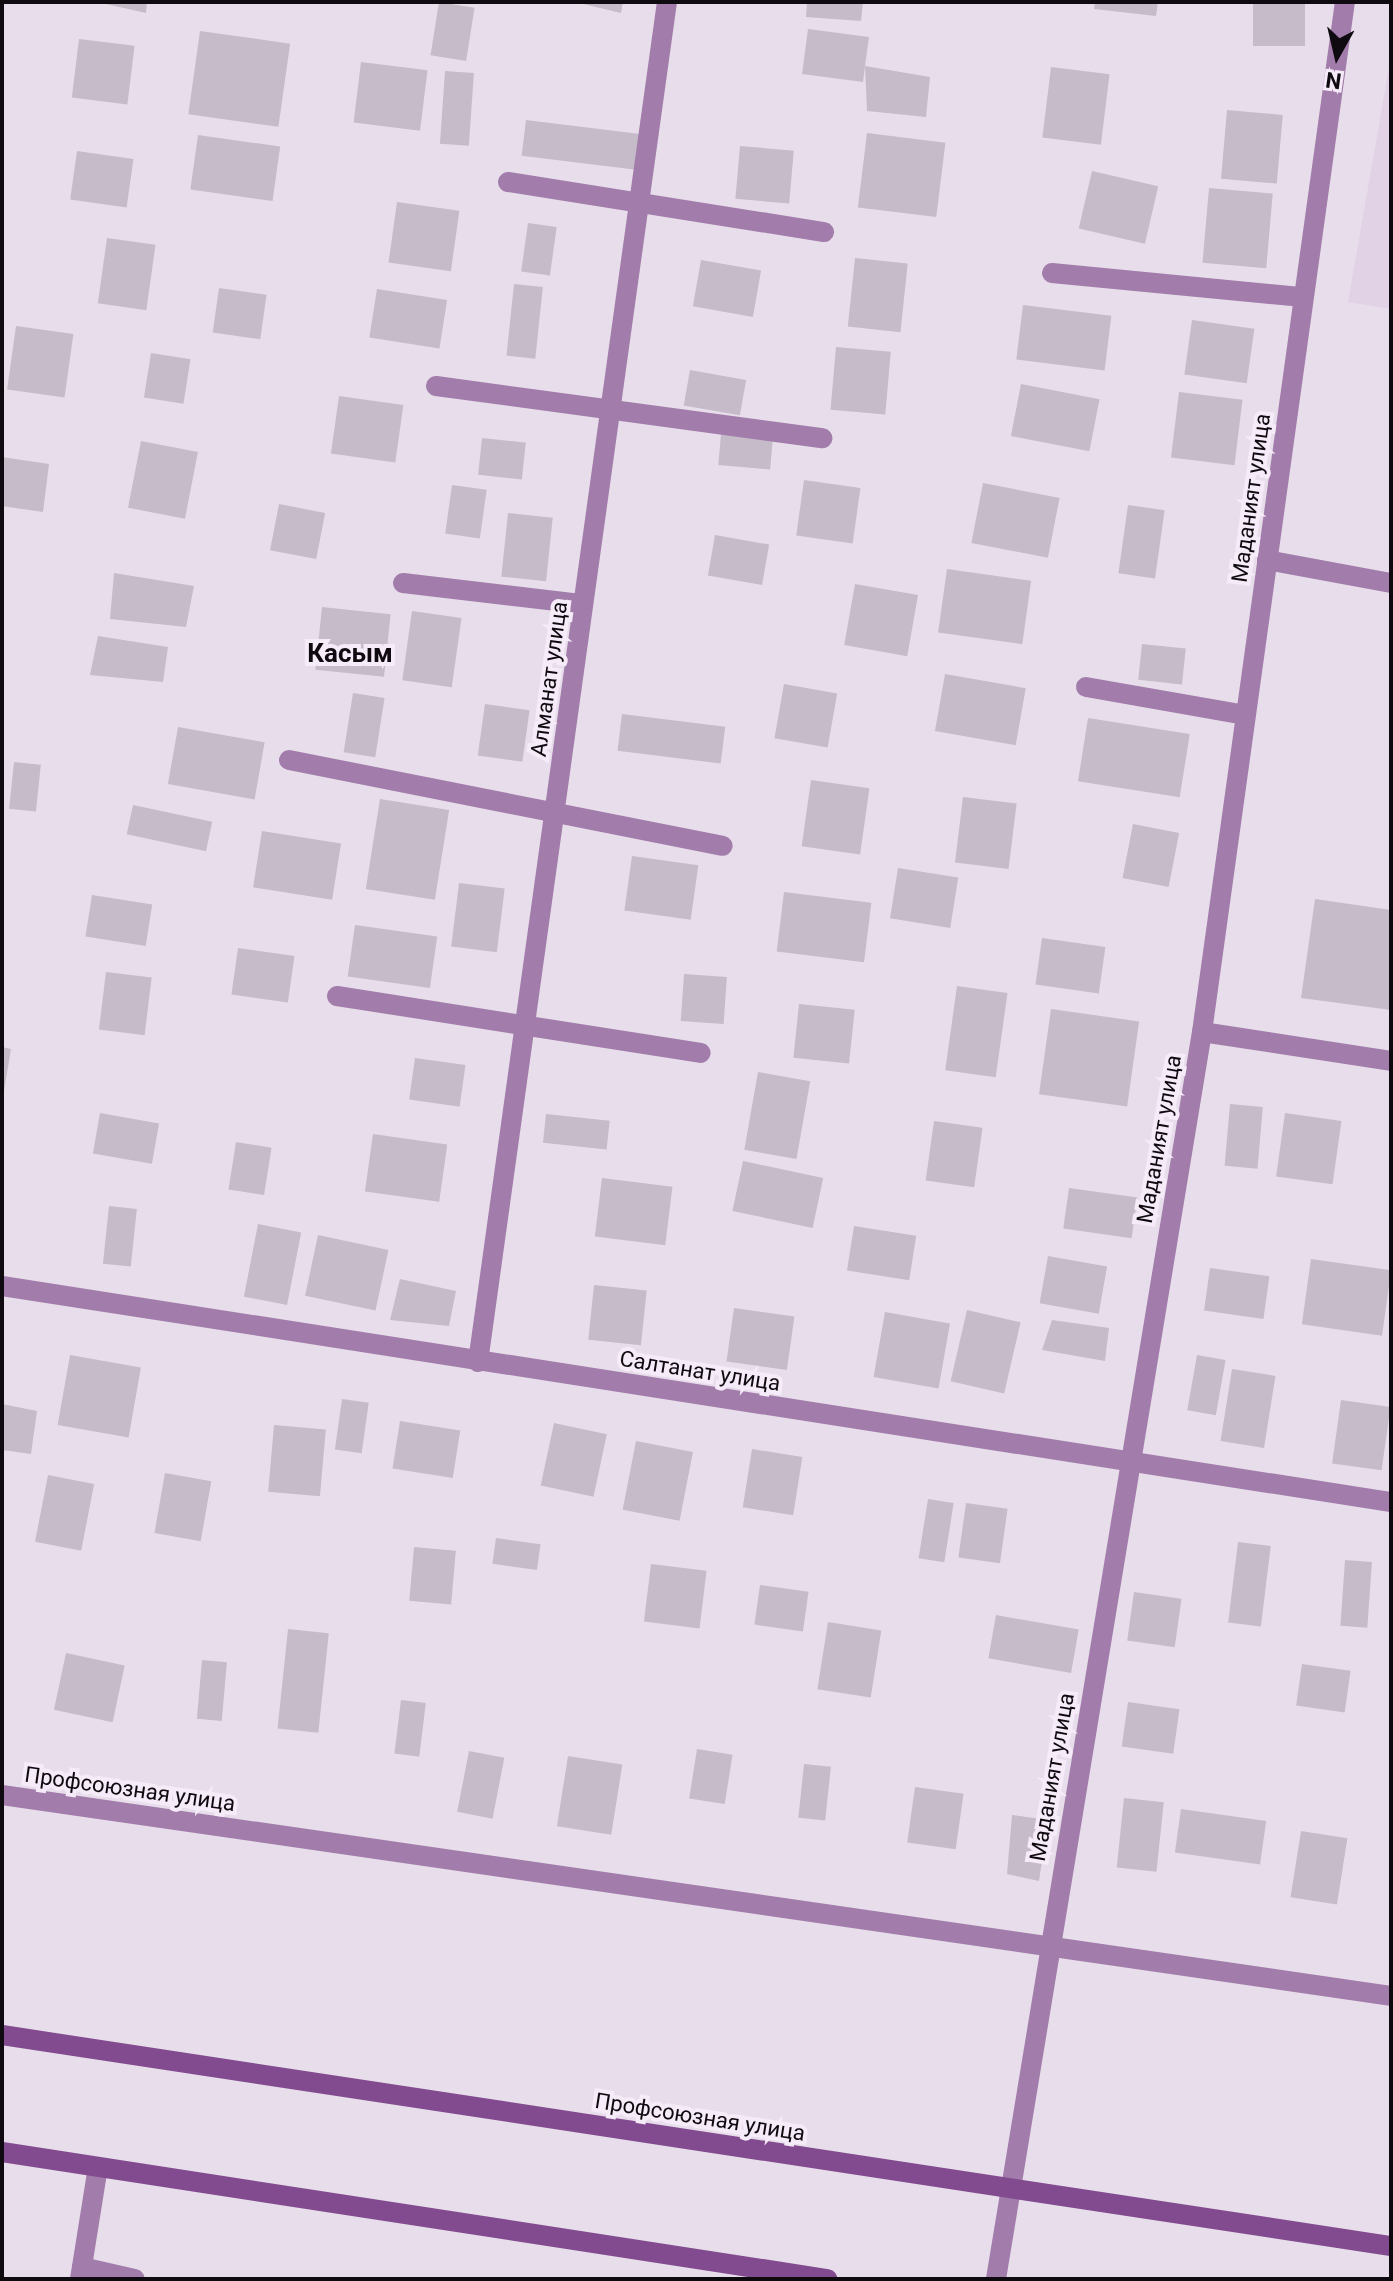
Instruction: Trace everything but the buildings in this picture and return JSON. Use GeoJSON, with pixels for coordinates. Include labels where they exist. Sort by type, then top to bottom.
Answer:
{"type":"FeatureCollection","features":[{"type":"Feature","properties":{"kind":"street","name":"Алманат улица"},"geometry":{"type":"LineString","coordinates":[[478,1362],[667,2]]}},
{"type":"Feature","properties":{"kind":"street","name":"Маданият улица"},"geometry":{"type":"LineString","coordinates":[[996,2279],[1048,1943],[1202,1032],[1345,2]]}},
{"type":"Feature","properties":{"kind":"street"},"geometry":{"type":"LineString","coordinates":[[508,182],[638,205],[824,232]]}},
{"type":"Feature","properties":{"kind":"street"},"geometry":{"type":"LineString","coordinates":[[1052,273],[1303,297]]}},
{"type":"Feature","properties":{"kind":"street"},"geometry":{"type":"LineString","coordinates":[[436,386],[823,438]]}},
{"type":"Feature","properties":{"kind":"street"},"geometry":{"type":"LineString","coordinates":[[1267,560],[1391,583]]}},
{"type":"Feature","properties":{"kind":"street"},"geometry":{"type":"LineString","coordinates":[[403,583],[583,604]]}},
{"type":"Feature","properties":{"kind":"street"},"geometry":{"type":"LineString","coordinates":[[1086,687],[1245,715]]}},
{"type":"Feature","properties":{"kind":"street"},"geometry":{"type":"LineString","coordinates":[[289,760],[723,846]]}},
{"type":"Feature","properties":{"kind":"street"},"geometry":{"type":"LineString","coordinates":[[337,996],[524,1028],[701,1053]]}},
{"type":"Feature","properties":{"kind":"street"},"geometry":{"type":"LineString","coordinates":[[1202,1032],[1391,1061]]}},
{"type":"Feature","properties":{"kind":"street","name":"Салтанат улица"},"geometry":{"type":"LineString","coordinates":[[2,1286],[1391,1502]]}},
{"type":"Feature","properties":{"kind":"street","name":"Профсоюзная улица"},"geometry":{"type":"LineString","coordinates":[[2,1795],[1048,1943],[1391,1996]]}},
{"type":"Feature","properties":{"kind":"street","name":"Профсоюзная улица"},"geometry":{"type":"LineString","coordinates":[[2,2035],[1391,2246]]}},
{"type":"Feature","properties":{"kind":"street"},"geometry":{"type":"LineString","coordinates":[[2,2152],[827,2279]]}},
{"type":"Feature","properties":{"kind":"street"},"geometry":{"type":"LineString","coordinates":[[98,2167],[81,2273],[135,2279]]}},
{"type":"Feature","properties":{"kind":"shaded area"},"geometry":{"type":"Polygon","coordinates":[[[1391,56],[1391,309],[1348,302],[1391,56]]]}},
{"type":"Feature","properties":{"kind":"district","name":"Касым"},"geometry":{"type":"Point","coordinates":[350,654]}}]}
